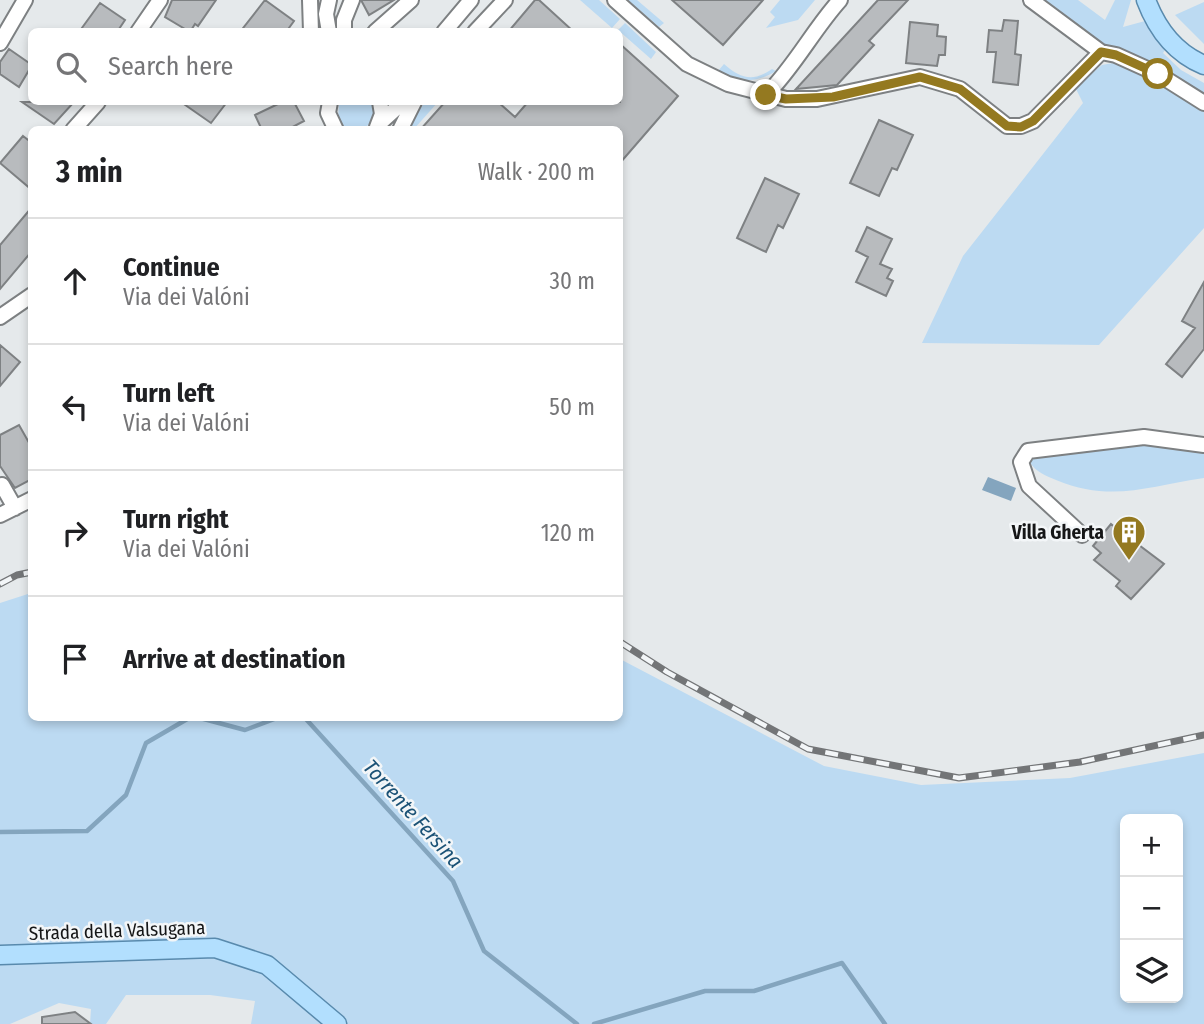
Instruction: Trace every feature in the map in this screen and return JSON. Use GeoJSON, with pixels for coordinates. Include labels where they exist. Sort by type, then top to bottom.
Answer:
{"type":"FeatureCollection","features":[{"type":"Feature","properties":{"kind":"main road"},"geometry":{"type":"LineString","coordinates":[[1146,0],[1153,18],[1165,35],[1179,50],[1204,65]]}},
{"type":"Feature","properties":{"kind":"main road","name":"Strada della Valsugana"},"geometry":{"type":"LineString","coordinates":[[0,955],[215,948],[267,965],[337,1024]]}},
{"type":"Feature","properties":{"kind":"street"},"geometry":{"type":"LineString","coordinates":[[0,43],[25,0]]}},
{"type":"Feature","properties":{"kind":"street"},"geometry":{"type":"LineString","coordinates":[[141,28],[160,0]]}},
{"type":"Feature","properties":{"kind":"street"},"geometry":{"type":"LineString","coordinates":[[310,0],[311,28]]}},
{"type":"Feature","properties":{"kind":"street"},"geometry":{"type":"LineString","coordinates":[[328,28],[326,14],[329,0]]}},
{"type":"Feature","properties":{"kind":"street"},"geometry":{"type":"LineString","coordinates":[[345,28],[352,0]]}},
{"type":"Feature","properties":{"kind":"street"},"geometry":{"type":"LineString","coordinates":[[379,28],[404,3],[411,0]]}},
{"type":"Feature","properties":{"kind":"street"},"geometry":{"type":"LineString","coordinates":[[447,28],[471,0]]}},
{"type":"Feature","properties":{"kind":"street"},"geometry":{"type":"LineString","coordinates":[[479,28],[505,0]]}},
{"type":"Feature","properties":{"kind":"street"},"geometry":{"type":"LineString","coordinates":[[615,0],[696,70],[728,84],[786,99],[833,97],[920,77],[960,89],[1007,126],[1021,127],[1033,121],[1101,52]]}},
{"type":"Feature","properties":{"kind":"street"},"geometry":{"type":"LineString","coordinates":[[766,95],[785,76],[815,29],[840,0]]}},
{"type":"Feature","properties":{"kind":"street"},"geometry":{"type":"LineString","coordinates":[[1031,0],[1101,52],[1116,55],[1158,74],[1204,103]]}},
{"type":"Feature","properties":{"kind":"street"},"geometry":{"type":"LineString","coordinates":[[77,126],[95,105]]}},
{"type":"Feature","properties":{"kind":"street"},"geometry":{"type":"LineString","coordinates":[[329,105],[328,113],[333,126]]}},
{"type":"Feature","properties":{"kind":"street"},"geometry":{"type":"LineString","coordinates":[[377,126],[380,105]]}},
{"type":"Feature","properties":{"kind":"street"},"geometry":{"type":"LineString","coordinates":[[377,126],[400,105]]}},
{"type":"Feature","properties":{"kind":"street"},"geometry":{"type":"LineString","coordinates":[[402,126],[412,105]]}},
{"type":"Feature","properties":{"kind":"street"},"geometry":{"type":"LineString","coordinates":[[0,317],[28,298]]}},
{"type":"Feature","properties":{"kind":"street"},"geometry":{"type":"LineString","coordinates":[[1082,535],[1029,486],[1021,462],[1028,451],[1144,437],[1204,445]]}},
{"type":"Feature","properties":{"kind":"street"},"geometry":{"type":"LineString","coordinates":[[2,485],[15,508]]}},
{"type":"Feature","properties":{"kind":"street"},"geometry":{"type":"LineString","coordinates":[[0,514],[28,501]]}},
{"type":"Feature","properties":{"kind":"shaded area"},"geometry":{"type":"Polygon","coordinates":[[[580,0],[599,0],[620,19],[612,28],[580,0]]]}},
{"type":"Feature","properties":{"kind":"shaded area"},"geometry":{"type":"Polygon","coordinates":[[[628,0],[637,0],[664,23],[659,27],[628,0]]]}},
{"type":"Feature","properties":{"kind":"shaded area"},"geometry":{"type":"Polygon","coordinates":[[[780,0],[815,0],[798,20],[766,28],[775,17],[770,12],[780,0]]]}},
{"type":"Feature","properties":{"kind":"shaded area"},"geometry":{"type":"Polygon","coordinates":[[[1040,0],[1078,0],[1105,20],[1115,0],[1131,0],[1123,27],[1145,21],[1165,50],[1163,53],[1181,70],[1204,83],[1204,95],[1138,57],[1100,44],[1040,0]]]}},
{"type":"Feature","properties":{"kind":"shaded area"},"geometry":{"type":"Polygon","coordinates":[[[1204,2],[1204,44],[1175,15],[1204,2]]]}},
{"type":"Feature","properties":{"kind":"shaded area"},"geometry":{"type":"Polygon","coordinates":[[[625,23],[656,52],[651,59],[623,34],[623,28],[620,28],[625,23]]]}},
{"type":"Feature","properties":{"kind":"shaded area"},"geometry":{"type":"Polygon","coordinates":[[[1113,63],[1149,75],[1204,110],[1204,228],[1099,345],[922,343],[963,256],[1083,103],[1075,87],[1102,65],[1113,63]]]}},
{"type":"Feature","properties":{"kind":"shaded area"},"geometry":{"type":"Polygon","coordinates":[[[724,64],[747,77],[759,76],[772,69],[776,71],[747,80],[718,71],[724,64]]]}},
{"type":"Feature","properties":{"kind":"shaded area"},"geometry":{"type":"Polygon","coordinates":[[[339,105],[374,105],[375,115],[367,126],[344,126],[338,120],[339,105]]]}},
{"type":"Feature","properties":{"kind":"shaded area"},"geometry":{"type":"Polygon","coordinates":[[[423,105],[435,105],[417,126],[408,126],[423,105]]]}},
{"type":"Feature","properties":{"kind":"shaded area"},"geometry":{"type":"Polygon","coordinates":[[[1127,441],[1204,448],[1204,478],[1130,491],[1095,491],[1049,477],[1038,471],[1030,462],[1036,454],[1127,441]]]}},
{"type":"Feature","properties":{"kind":"shaded area"},"geometry":{"type":"Polygon","coordinates":[[[988,477],[1016,488],[1011,501],[982,490],[988,477]]]}},
{"type":"Feature","properties":{"kind":"shaded area"},"geometry":{"type":"Polygon","coordinates":[[[28,594],[28,721],[623,721],[623,661],[824,766],[921,785],[1070,778],[1204,753],[1204,1024],[251,1024],[255,1001],[210,995],[126,995],[106,1024],[90,1024],[91,1009],[59,1003],[10,1024],[0,1024],[0,603],[28,594]]]}},
{"type":"Feature","properties":{"kind":"building"},"geometry":{"type":"Polygon","coordinates":[[[172,0],[216,0],[198,26],[195,24],[192,28],[183,28],[165,17],[172,0]]]}},
{"type":"Feature","properties":{"kind":"building"},"geometry":{"type":"Polygon","coordinates":[[[265,0],[294,21],[289,28],[243,28],[265,0]]]}},
{"type":"Feature","properties":{"kind":"building"},"geometry":{"type":"Polygon","coordinates":[[[361,0],[394,0],[369,15],[361,0]]]}},
{"type":"Feature","properties":{"kind":"building"},"geometry":{"type":"Polygon","coordinates":[[[535,0],[539,0],[570,28],[511,28],[535,0]]]}},
{"type":"Feature","properties":{"kind":"building"},"geometry":{"type":"Polygon","coordinates":[[[672,0],[763,0],[723,45],[672,0]]]}},
{"type":"Feature","properties":{"kind":"building"},"geometry":{"type":"Polygon","coordinates":[[[878,0],[908,0],[869,41],[874,45],[837,85],[796,89],[878,0]]]}},
{"type":"Feature","properties":{"kind":"building"},"geometry":{"type":"Polygon","coordinates":[[[100,3],[125,20],[120,28],[82,28],[100,3]]]}},
{"type":"Feature","properties":{"kind":"building"},"geometry":{"type":"Polygon","coordinates":[[[1004,20],[1018,21],[1015,54],[1021,55],[1018,85],[993,82],[996,52],[987,52],[989,30],[1002,31],[1004,20]]]}},
{"type":"Feature","properties":{"kind":"building"},"geometry":{"type":"Polygon","coordinates":[[[910,22],[938,25],[937,36],[946,37],[945,55],[939,55],[937,66],[906,63],[910,22]]]}},
{"type":"Feature","properties":{"kind":"building"},"geometry":{"type":"Polygon","coordinates":[[[623,47],[678,96],[623,160],[623,126],[424,126],[442,105],[501,105],[515,117],[525,105],[623,105],[623,47]]]}},
{"type":"Feature","properties":{"kind":"building"},"geometry":{"type":"Polygon","coordinates":[[[9,49],[28,62],[28,72],[19,87],[0,74],[0,62],[9,49]]]}},
{"type":"Feature","properties":{"kind":"building"},"geometry":{"type":"Polygon","coordinates":[[[22,102],[28,102],[28,105],[71,105],[54,124],[22,102]]]}},
{"type":"Feature","properties":{"kind":"building"},"geometry":{"type":"Polygon","coordinates":[[[185,105],[225,105],[211,123],[185,105]]]}},
{"type":"Feature","properties":{"kind":"building"},"geometry":{"type":"Polygon","coordinates":[[[276,105],[296,105],[304,121],[295,126],[260,126],[255,115],[276,105]]]}},
{"type":"Feature","properties":{"kind":"building"},"geometry":{"type":"Polygon","coordinates":[[[879,120],[913,135],[897,170],[892,168],[879,196],[850,183],[879,120]]]}},
{"type":"Feature","properties":{"kind":"building"},"geometry":{"type":"Polygon","coordinates":[[[23,136],[28,140],[28,187],[0,163],[23,136]]]}},
{"type":"Feature","properties":{"kind":"building"},"geometry":{"type":"Polygon","coordinates":[[[765,178],[799,194],[783,228],[778,225],[766,252],[737,238],[765,178]]]}},
{"type":"Feature","properties":{"kind":"building"},"geometry":{"type":"Polygon","coordinates":[[[28,212],[28,256],[0,289],[0,245],[28,212]]]}},
{"type":"Feature","properties":{"kind":"building"},"geometry":{"type":"Polygon","coordinates":[[[867,227],[892,239],[880,264],[892,269],[887,278],[893,281],[886,296],[856,282],[868,257],[856,251],[867,227]]]}},
{"type":"Feature","properties":{"kind":"building"},"geometry":{"type":"Polygon","coordinates":[[[1204,282],[1204,349],[1182,377],[1166,364],[1195,328],[1182,321],[1204,282]]]}},
{"type":"Feature","properties":{"kind":"building"},"geometry":{"type":"Polygon","coordinates":[[[0,345],[20,362],[0,386],[0,345]]]}},
{"type":"Feature","properties":{"kind":"building"},"geometry":{"type":"Polygon","coordinates":[[[19,425],[28,441],[28,481],[15,488],[0,466],[0,435],[19,425]]]}},
{"type":"Feature","properties":{"kind":"building","name":"Villa Gherta"},"geometry":{"type":"Polygon","coordinates":[[[1111,524],[1164,564],[1131,599],[1116,586],[1120,581],[1094,560],[1101,553],[1093,546],[1111,524]]]}},
{"type":"Feature","properties":{"kind":"building"},"geometry":{"type":"Polygon","coordinates":[[[75,1012],[91,1024],[42,1024],[42,1017],[75,1012]]]}},
{"type":"Feature","properties":{"kind":"waterway","name":"Torrente Fersina"},"geometry":{"type":"LineString","coordinates":[[0,832],[87,831],[126,795],[146,743],[184,721]]}},
{"type":"Feature","properties":{"kind":"waterway","name":"Torrente Fersina"},"geometry":{"type":"LineString","coordinates":[[211,721],[245,730],[269,721]]}},
{"type":"Feature","properties":{"kind":"waterway","name":"Torrente Fersina"},"geometry":{"type":"LineString","coordinates":[[308,721],[453,881],[484,951],[577,1024]]}},
{"type":"Feature","properties":{"kind":"waterway","name":"Torrente Fersina"},"geometry":{"type":"LineString","coordinates":[[594,1024],[705,991],[754,991],[842,963],[885,1024]]}},
{"type":"Feature","properties":{"kind":"railway"},"geometry":{"type":"LineString","coordinates":[[0,584],[28,573]]}},
{"type":"Feature","properties":{"kind":"railway"},"geometry":{"type":"LineString","coordinates":[[623,644],[667,672],[808,749],[959,778],[1080,762],[1204,735]]}},
{"type":"Feature","properties":{"kind":"place","name":"Villa Gherta"},"geometry":{"type":"Point","coordinates":[1129,562]}},
{"type":"Feature","properties":{"kind":"route"},"geometry":{"type":"LineString","coordinates":[[766,95],[786,99],[817,99],[920,77],[960,89],[1007,126],[1021,127],[1033,121],[1101,52],[1116,55],[1158,74]]}}]}
